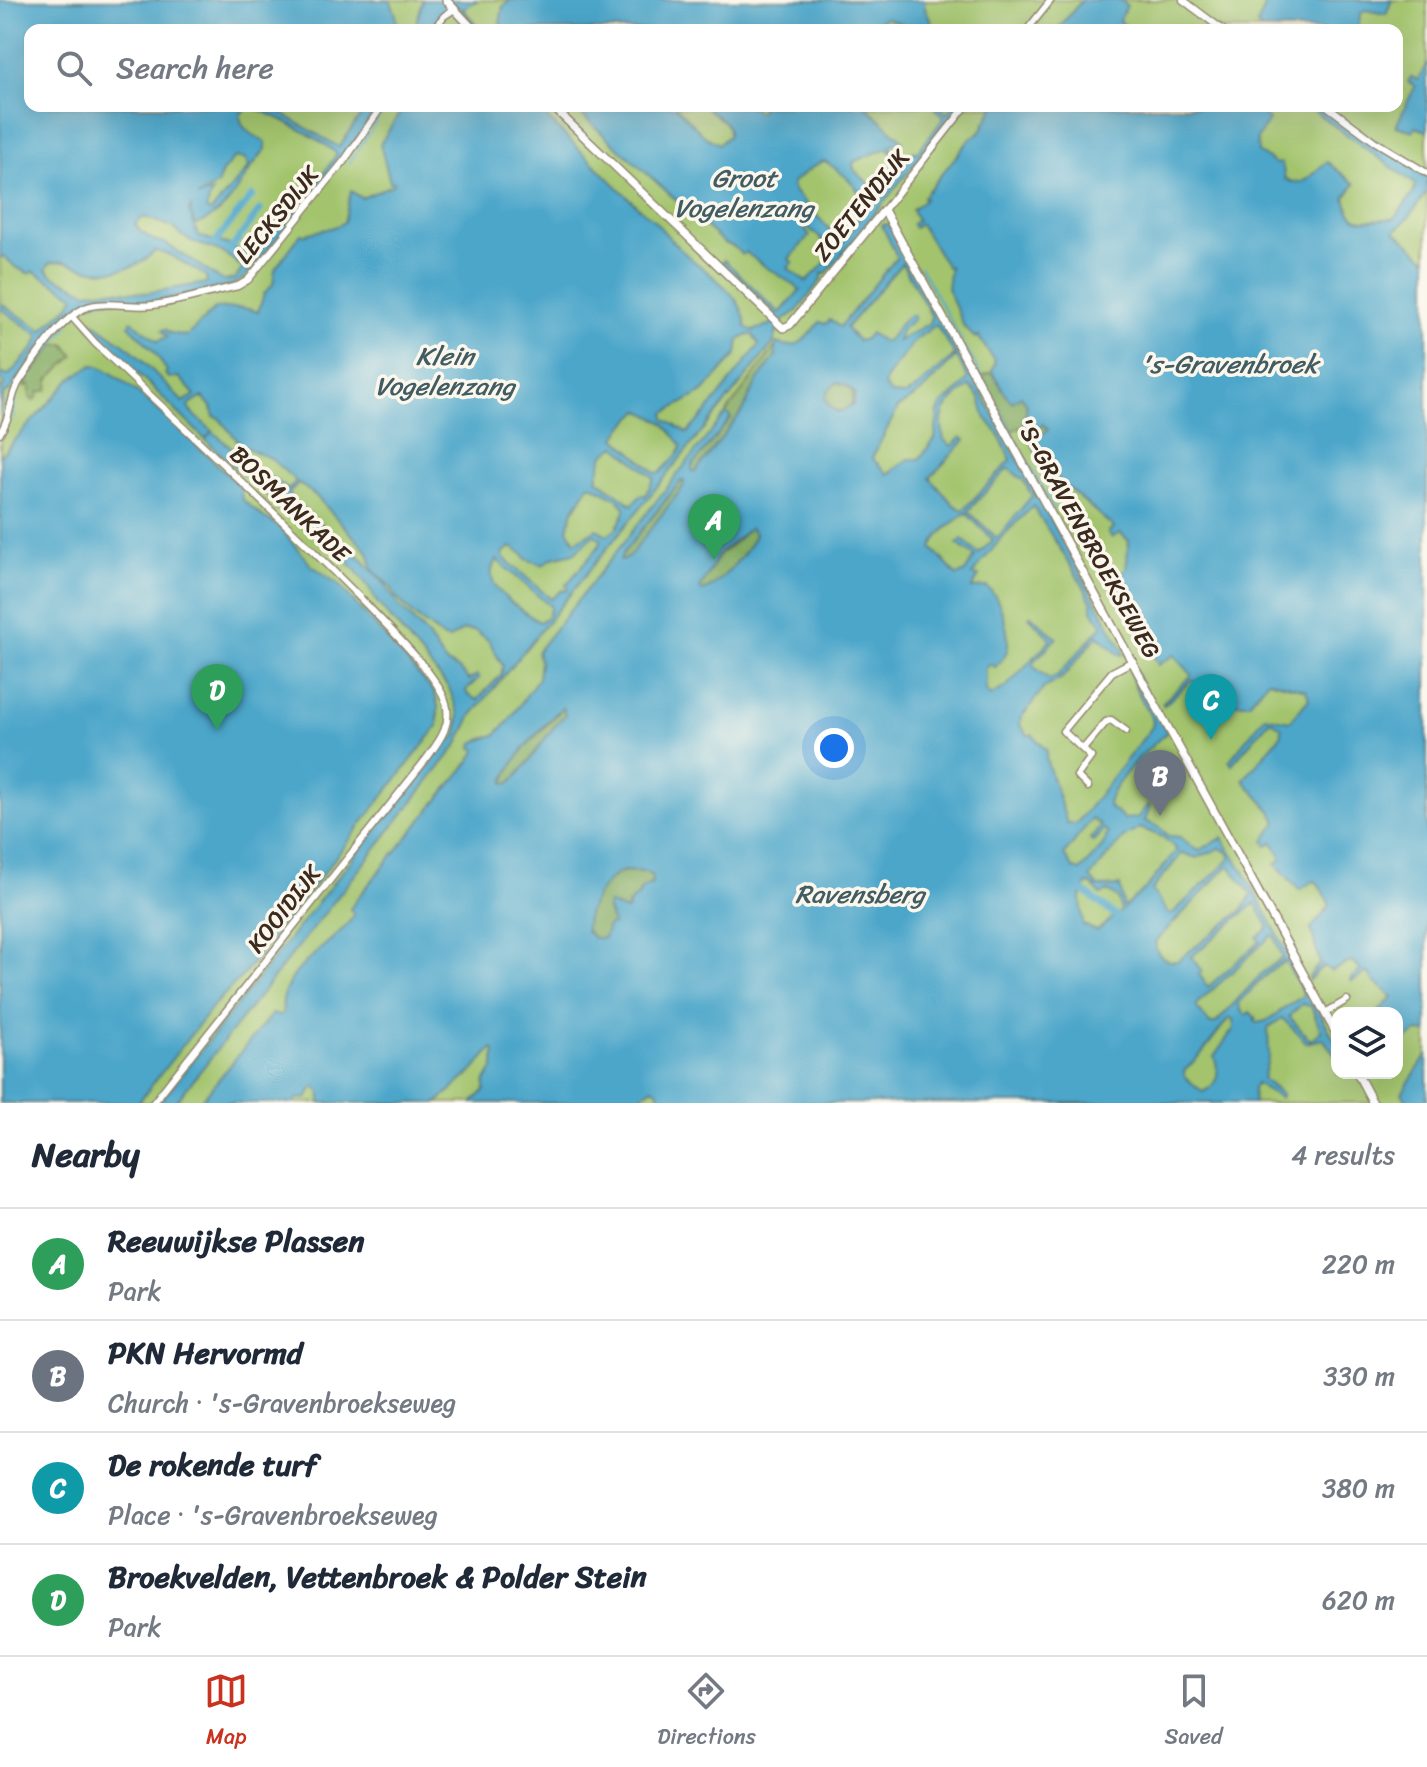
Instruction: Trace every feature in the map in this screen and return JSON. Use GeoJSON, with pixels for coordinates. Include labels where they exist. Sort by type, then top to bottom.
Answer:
{"type":"FeatureCollection","features":[{"type":"Feature","properties":{"kind":"street"},"geometry":{"type":"LineString","coordinates":[[1032,24],[1051,0]]}},
{"type":"Feature","properties":{"kind":"street"},"geometry":{"type":"LineString","coordinates":[[1183,0],[1215,24]]}},
{"type":"Feature","properties":{"kind":"street"},"geometry":{"type":"LineString","coordinates":[[438,24],[448,4],[468,24]]}},
{"type":"Feature","properties":{"kind":"street","name":"LECKSDIJK"},"geometry":{"type":"LineString","coordinates":[[72,317],[91,306],[152,305],[238,286],[248,280],[344,161],[378,112]]}},
{"type":"Feature","properties":{"kind":"street","name":"ZOETENDIJK"},"geometry":{"type":"LineString","coordinates":[[558,112],[780,325],[884,210],[961,112]]}},
{"type":"Feature","properties":{"kind":"street"},"geometry":{"type":"LineString","coordinates":[[1335,112],[1374,141],[1427,173]]}},
{"type":"Feature","properties":{"kind":"street","name":"'S-GRAVENBROEKSEWEG"},"geometry":{"type":"LineString","coordinates":[[884,210],[1331,1024]]}},
{"type":"Feature","properties":{"kind":"street"},"geometry":{"type":"LineString","coordinates":[[0,433],[7,421],[15,388],[40,353],[72,317]]}},
{"type":"Feature","properties":{"kind":"street","name":"BOSMANKADE"},"geometry":{"type":"LineString","coordinates":[[72,317],[95,343],[305,541],[397,637],[438,686],[445,700],[447,723],[443,736]]}},
{"type":"Feature","properties":{"kind":"street"},"geometry":{"type":"LineString","coordinates":[[1088,787],[1077,776],[1091,757],[1063,731],[1112,672],[1133,661]]}},
{"type":"Feature","properties":{"kind":"street"},"geometry":{"type":"LineString","coordinates":[[1084,748],[1106,722],[1111,720],[1126,731]]}},
{"type":"Feature","properties":{"kind":"street","name":"KOOIDIJK"},"geometry":{"type":"LineString","coordinates":[[153,1103],[443,736]]}},
{"type":"Feature","properties":{"kind":"street"},"geometry":{"type":"LineString","coordinates":[[1325,1013],[1347,1000]]}},
{"type":"Feature","properties":{"kind":"street"},"geometry":{"type":"LineString","coordinates":[[1360,1079],[1373,1103]]}},
{"type":"Feature","properties":{"kind":"green space"},"geometry":{"type":"Polygon","coordinates":[[[0,0],[1427,0],[1427,1103],[0,1103],[0,0]]]}},
{"type":"Feature","properties":{"kind":"green space"},"geometry":{"type":"Polygon","coordinates":[[[65,344],[74,356],[49,379],[48,390],[38,392],[33,401],[30,384],[23,385],[55,345],[65,344]]]}},
{"type":"Feature","properties":{"kind":"green space"},"geometry":{"type":"Polygon","coordinates":[[[775,347],[777,356],[756,383],[744,409],[695,472],[692,471],[692,466],[730,418],[726,413],[775,347]]]}},
{"type":"Feature","properties":{"kind":"green space"},"geometry":{"type":"Polygon","coordinates":[[[992,372],[1004,389],[1021,396],[1027,404],[1032,432],[1043,423],[1049,430],[1031,442],[1019,427],[1012,431],[982,377],[992,372]]]}},
{"type":"Feature","properties":{"kind":"green space"},"geometry":{"type":"Polygon","coordinates":[[[839,383],[849,387],[853,397],[849,407],[839,411],[829,407],[825,397],[829,387],[839,383]]]}},
{"type":"Feature","properties":{"kind":"green space"},"geometry":{"type":"Polygon","coordinates":[[[684,481],[683,487],[628,558],[622,561],[624,552],[684,481]]]}},
{"type":"Feature","properties":{"kind":"green space"},"geometry":{"type":"Polygon","coordinates":[[[750,528],[755,533],[741,557],[716,583],[702,591],[700,588],[720,553],[750,528]]]}},
{"type":"Feature","properties":{"kind":"green space"},"geometry":{"type":"Polygon","coordinates":[[[563,707],[566,715],[519,774],[508,784],[504,782],[522,751],[563,707]]]}},
{"type":"Feature","properties":{"kind":"green space"},"geometry":{"type":"Polygon","coordinates":[[[623,871],[646,872],[652,875],[653,881],[629,903],[626,911],[609,904],[613,925],[608,926],[604,938],[593,938],[586,930],[592,904],[602,887],[623,871]]]}},
{"type":"Feature","properties":{"kind":"water"},"geometry":{"type":"Polygon","coordinates":[[[0,0],[390,0],[397,24],[24,24],[24,112],[243,112],[240,115],[246,129],[266,142],[266,149],[220,211],[196,225],[191,207],[189,210],[198,236],[227,244],[252,258],[337,154],[307,134],[263,112],[279,112],[339,147],[363,112],[375,112],[338,165],[244,278],[233,285],[153,302],[102,300],[77,308],[37,351],[10,391],[4,394],[0,415],[0,393],[5,383],[0,379],[0,373],[8,376],[33,349],[40,336],[0,308],[0,303],[42,330],[68,307],[75,296],[33,271],[30,274],[15,267],[4,256],[0,258],[0,0]],[[235,157],[222,172],[217,185],[197,197],[212,192],[206,210],[211,212],[249,167],[246,159],[235,157]],[[144,217],[135,224],[140,231],[153,240],[165,243],[223,281],[235,279],[243,268],[220,251],[187,239],[173,227],[144,217]],[[155,251],[133,266],[115,270],[88,269],[60,261],[50,263],[46,269],[53,276],[87,292],[146,293],[207,283],[206,276],[170,255],[155,251]]]}},
{"type":"Feature","properties":{"kind":"water"},"geometry":{"type":"Polygon","coordinates":[[[423,0],[441,0],[444,3],[448,0],[478,0],[463,9],[476,24],[451,3],[435,24],[416,24],[423,0]]]}},
{"type":"Feature","properties":{"kind":"water"},"geometry":{"type":"Polygon","coordinates":[[[511,0],[925,0],[924,6],[932,24],[901,24],[886,18],[876,24],[501,24],[503,6],[511,0]]]}},
{"type":"Feature","properties":{"kind":"water"},"geometry":{"type":"Polygon","coordinates":[[[1082,0],[1121,0],[1127,6],[1119,20],[1123,24],[1062,24],[1082,0]]]}},
{"type":"Feature","properties":{"kind":"water"},"geometry":{"type":"Polygon","coordinates":[[[1268,0],[1392,0],[1386,14],[1365,10],[1358,24],[1257,24],[1268,0]]]}},
{"type":"Feature","properties":{"kind":"water"},"geometry":{"type":"Polygon","coordinates":[[[1427,64],[1427,131],[1396,126],[1415,86],[1408,82],[1411,77],[1418,80],[1427,64]]]}},
{"type":"Feature","properties":{"kind":"water","name":"Klein Vogelenzang"},"geometry":{"type":"Polygon","coordinates":[[[400,112],[541,112],[679,248],[730,292],[738,303],[746,327],[753,331],[774,323],[776,314],[721,263],[724,260],[780,313],[800,290],[746,252],[742,255],[733,246],[724,243],[579,112],[681,112],[704,136],[719,144],[728,136],[727,125],[712,112],[872,112],[903,141],[890,145],[894,154],[887,148],[853,162],[854,170],[879,193],[904,166],[900,157],[906,162],[914,151],[917,153],[942,120],[944,116],[940,112],[956,112],[826,274],[822,273],[822,279],[797,311],[780,323],[773,344],[472,715],[458,744],[175,1103],[159,1103],[422,771],[445,744],[457,736],[459,715],[449,688],[341,554],[297,513],[280,506],[276,509],[276,503],[215,449],[88,324],[90,320],[132,350],[183,402],[195,395],[179,377],[169,378],[165,374],[167,371],[153,350],[129,325],[132,321],[158,341],[167,337],[162,330],[165,329],[187,336],[215,309],[242,308],[258,312],[264,294],[273,284],[275,269],[301,234],[344,222],[351,191],[362,198],[394,182],[390,182],[380,144],[400,112]],[[825,161],[792,183],[793,190],[842,243],[859,217],[861,198],[849,180],[825,161]],[[801,221],[799,223],[810,235],[789,259],[793,262],[788,268],[806,282],[825,262],[831,248],[801,221]],[[753,335],[739,340],[737,354],[703,392],[665,413],[665,419],[687,433],[705,414],[759,345],[753,335]],[[203,397],[188,406],[257,471],[288,490],[296,481],[270,458],[242,446],[219,418],[214,417],[212,408],[203,397]],[[640,410],[616,438],[656,473],[660,473],[682,446],[664,423],[640,410]],[[616,446],[603,456],[597,479],[632,505],[642,494],[645,496],[654,478],[616,446]],[[298,483],[289,493],[294,501],[360,557],[426,634],[446,663],[459,669],[469,680],[477,675],[479,678],[466,690],[467,694],[477,700],[501,675],[503,666],[488,640],[476,631],[463,630],[449,639],[444,638],[414,616],[373,570],[368,552],[316,496],[298,483]],[[590,484],[573,511],[568,529],[575,542],[597,529],[607,535],[617,528],[625,507],[616,498],[590,484]],[[594,535],[574,553],[552,558],[543,565],[526,559],[511,547],[503,557],[551,599],[562,590],[566,591],[566,585],[600,545],[601,539],[594,535]],[[497,560],[492,569],[492,578],[503,596],[512,603],[539,622],[547,617],[551,607],[497,560]]]}},
{"type":"Feature","properties":{"kind":"water","name":"'s-Gravenbroek"},"geometry":{"type":"Polygon","coordinates":[[[991,112],[1259,112],[1269,120],[1257,139],[1258,152],[1276,164],[1282,163],[1285,179],[1303,181],[1327,162],[1355,184],[1345,198],[1353,215],[1364,220],[1394,219],[1414,192],[1415,184],[1315,112],[1330,112],[1427,178],[1427,192],[1395,231],[1427,259],[1427,1033],[1417,1032],[1403,1040],[1403,1007],[1383,1007],[1393,997],[1374,982],[1368,972],[1351,982],[1350,979],[1361,970],[1353,961],[1331,971],[1323,966],[1309,980],[1320,963],[1311,929],[1330,905],[1318,883],[1314,881],[1299,890],[1276,864],[1282,859],[1273,842],[1267,845],[1264,841],[1277,822],[1272,812],[1243,780],[1282,734],[1281,727],[1270,720],[1232,764],[1229,761],[1265,716],[1290,721],[1309,699],[1306,690],[1268,680],[1249,703],[1226,703],[1215,713],[1202,688],[1192,680],[1164,705],[1162,703],[1192,675],[1174,655],[1158,665],[1136,621],[1133,622],[1111,583],[1126,569],[1129,541],[1120,533],[1112,538],[1108,532],[1114,528],[1047,467],[1031,442],[1048,430],[1043,424],[1032,432],[1024,424],[1027,404],[1021,396],[1012,402],[1008,398],[992,372],[995,362],[978,336],[975,338],[964,327],[947,288],[950,267],[947,267],[920,224],[914,228],[912,224],[917,220],[912,210],[925,199],[923,197],[971,138],[981,131],[991,112]]]}},
{"type":"Feature","properties":{"kind":"water","name":"Ravensberg"},"geometry":{"type":"Polygon","coordinates":[[[882,225],[889,225],[913,267],[1123,650],[1123,655],[1117,653],[1098,635],[1062,678],[1044,688],[1021,718],[1020,725],[1047,751],[1046,759],[1067,823],[1076,824],[1152,727],[1153,721],[1134,685],[1130,671],[1134,669],[1167,732],[1122,777],[1108,806],[1124,819],[1137,818],[1148,804],[1145,821],[1169,836],[1180,837],[1198,851],[1222,838],[1243,870],[1331,1034],[1331,1049],[1323,1039],[1307,1043],[1282,1018],[1268,1028],[1269,1055],[1263,1079],[1282,1095],[1280,1098],[1256,1083],[1254,1103],[730,1103],[726,1099],[720,1103],[663,1103],[653,1087],[636,1103],[472,1103],[485,1090],[485,1082],[494,1067],[495,1050],[492,1049],[437,1103],[321,1103],[321,1093],[316,1087],[307,1099],[297,1098],[296,1103],[199,1103],[272,1014],[279,1016],[283,1013],[283,998],[298,971],[354,915],[350,909],[359,896],[470,761],[477,750],[472,747],[475,742],[495,735],[508,722],[538,678],[540,662],[537,652],[726,413],[731,418],[692,466],[692,471],[695,472],[744,409],[756,383],[776,356],[777,343],[796,345],[820,322],[826,324],[830,320],[840,327],[897,257],[882,225]],[[902,263],[846,328],[858,341],[870,333],[884,342],[910,315],[914,319],[902,329],[898,341],[931,322],[931,315],[902,263]],[[936,325],[916,339],[886,378],[884,386],[891,394],[905,395],[955,355],[936,325]],[[955,358],[920,393],[898,408],[872,458],[888,474],[909,459],[919,459],[935,439],[942,404],[968,378],[958,359],[955,358]],[[837,382],[828,390],[826,402],[838,413],[853,404],[855,393],[847,386],[837,382]],[[970,386],[955,398],[943,414],[944,440],[952,446],[961,437],[965,440],[930,478],[953,504],[963,510],[1011,460],[999,435],[985,417],[980,398],[970,386]],[[1008,468],[968,511],[997,538],[1032,496],[1024,481],[1008,468]],[[684,481],[624,552],[622,561],[628,558],[683,487],[684,481]],[[1033,506],[1003,536],[972,575],[979,576],[972,588],[987,587],[996,598],[1008,639],[1005,655],[995,667],[990,664],[986,668],[986,690],[990,696],[1007,686],[1051,639],[1029,617],[1031,615],[1057,638],[1033,666],[1049,679],[1057,676],[1103,625],[1092,610],[1084,587],[1033,506]],[[966,513],[946,529],[932,548],[957,576],[965,572],[975,556],[957,544],[962,539],[979,554],[993,540],[966,513]],[[750,528],[720,553],[700,588],[702,591],[716,583],[741,557],[755,533],[750,528]],[[563,707],[513,764],[504,783],[511,782],[526,766],[565,715],[563,707]],[[1092,819],[1064,855],[1074,869],[1080,871],[1102,847],[1108,833],[1104,830],[1093,841],[1090,839],[1101,826],[1092,819]],[[1140,828],[1123,838],[1090,877],[1098,887],[1120,886],[1124,908],[1148,886],[1177,850],[1163,837],[1140,828]],[[1220,848],[1197,858],[1182,853],[1152,890],[1172,914],[1231,858],[1228,852],[1220,848]],[[1229,865],[1156,941],[1164,959],[1177,961],[1241,911],[1252,895],[1229,865]],[[623,871],[602,888],[586,923],[586,931],[593,938],[604,938],[608,925],[613,924],[607,906],[609,904],[626,911],[642,888],[652,884],[652,875],[623,871]],[[1087,884],[1081,897],[1083,925],[1097,931],[1121,911],[1118,898],[1108,891],[1101,895],[1087,884]],[[1255,903],[1191,957],[1202,971],[1199,974],[1208,987],[1260,941],[1257,937],[1269,928],[1255,903]],[[1274,936],[1197,1004],[1210,1024],[1216,1023],[1263,972],[1283,958],[1274,936]],[[1285,961],[1267,974],[1239,1003],[1246,1015],[1250,1012],[1256,1018],[1256,1023],[1266,1021],[1304,995],[1285,961]],[[1302,1004],[1289,1016],[1310,1040],[1321,1031],[1311,1006],[1302,1004]],[[1229,1018],[1184,1071],[1185,1077],[1203,1092],[1215,1081],[1217,1068],[1214,1057],[1234,1028],[1233,1019],[1229,1018]]]}},
{"type":"Feature","properties":{"kind":"water"},"geometry":{"type":"Polygon","coordinates":[[[93,365],[123,381],[167,418],[240,486],[242,499],[278,525],[310,564],[339,585],[434,692],[438,726],[244,974],[213,1006],[138,1103],[0,1103],[0,456],[71,379],[93,365]]]}},
{"type":"Feature","properties":{"kind":"water"},"geometry":{"type":"Polygon","coordinates":[[[1427,1055],[1427,1103],[1409,1103],[1402,1093],[1427,1055]]]}},
{"type":"Feature","properties":{"kind":"waterway"},"geometry":{"type":"LineString","coordinates":[[349,163],[383,112]]}},
{"type":"Feature","properties":{"kind":"waterway"},"geometry":{"type":"LineString","coordinates":[[217,240],[252,196]]}},
{"type":"Feature","properties":{"kind":"waterway"},"geometry":{"type":"LineString","coordinates":[[233,246],[260,210]]}},
{"type":"Feature","properties":{"kind":"waterway"},"geometry":{"type":"LineString","coordinates":[[920,267],[962,341]]}},
{"type":"Feature","properties":{"kind":"waterway"},"geometry":{"type":"LineString","coordinates":[[22,383],[69,325]]}},
{"type":"Feature","properties":{"kind":"waterway"},"geometry":{"type":"LineString","coordinates":[[965,346],[1020,447]]}},
{"type":"Feature","properties":{"kind":"waterway"},"geometry":{"type":"LineString","coordinates":[[13,420],[15,400]]}},
{"type":"Feature","properties":{"kind":"waterway"},"geometry":{"type":"LineString","coordinates":[[1021,449],[1054,509]]}},
{"type":"Feature","properties":{"kind":"waterway"},"geometry":{"type":"LineString","coordinates":[[1084,891],[1116,916]]}},
{"type":"Feature","properties":{"kind":"ferry route"},"geometry":{"type":"LineString","coordinates":[[205,439],[214,430]]}},
{"type":"Feature","properties":{"kind":"ferry route"},"geometry":{"type":"LineString","coordinates":[[239,470],[246,462]]}},
{"type":"Feature","properties":{"kind":"ferry route"},"geometry":{"type":"LineString","coordinates":[[269,497],[281,485]]}},
{"type":"Feature","properties":{"kind":"place","name":"Reeuwijkse Plassen"},"geometry":{"type":"Point","coordinates":[714,560]}},
{"type":"Feature","properties":{"kind":"place","name":"Broekvelden, Vettenbroek & Polder Stein"},"geometry":{"type":"Point","coordinates":[217,730]}},
{"type":"Feature","properties":{"kind":"place","name":"De rokende turf"},"geometry":{"type":"Point","coordinates":[1211,740]}},
{"type":"Feature","properties":{"kind":"place","name":"PKN Hervormd"},"geometry":{"type":"Point","coordinates":[1160,816]}},
{"type":"Feature","properties":{"kind":"water label","name":"Groot Vogelenzang"},"geometry":{"type":"Point","coordinates":[744,193]}}]}
